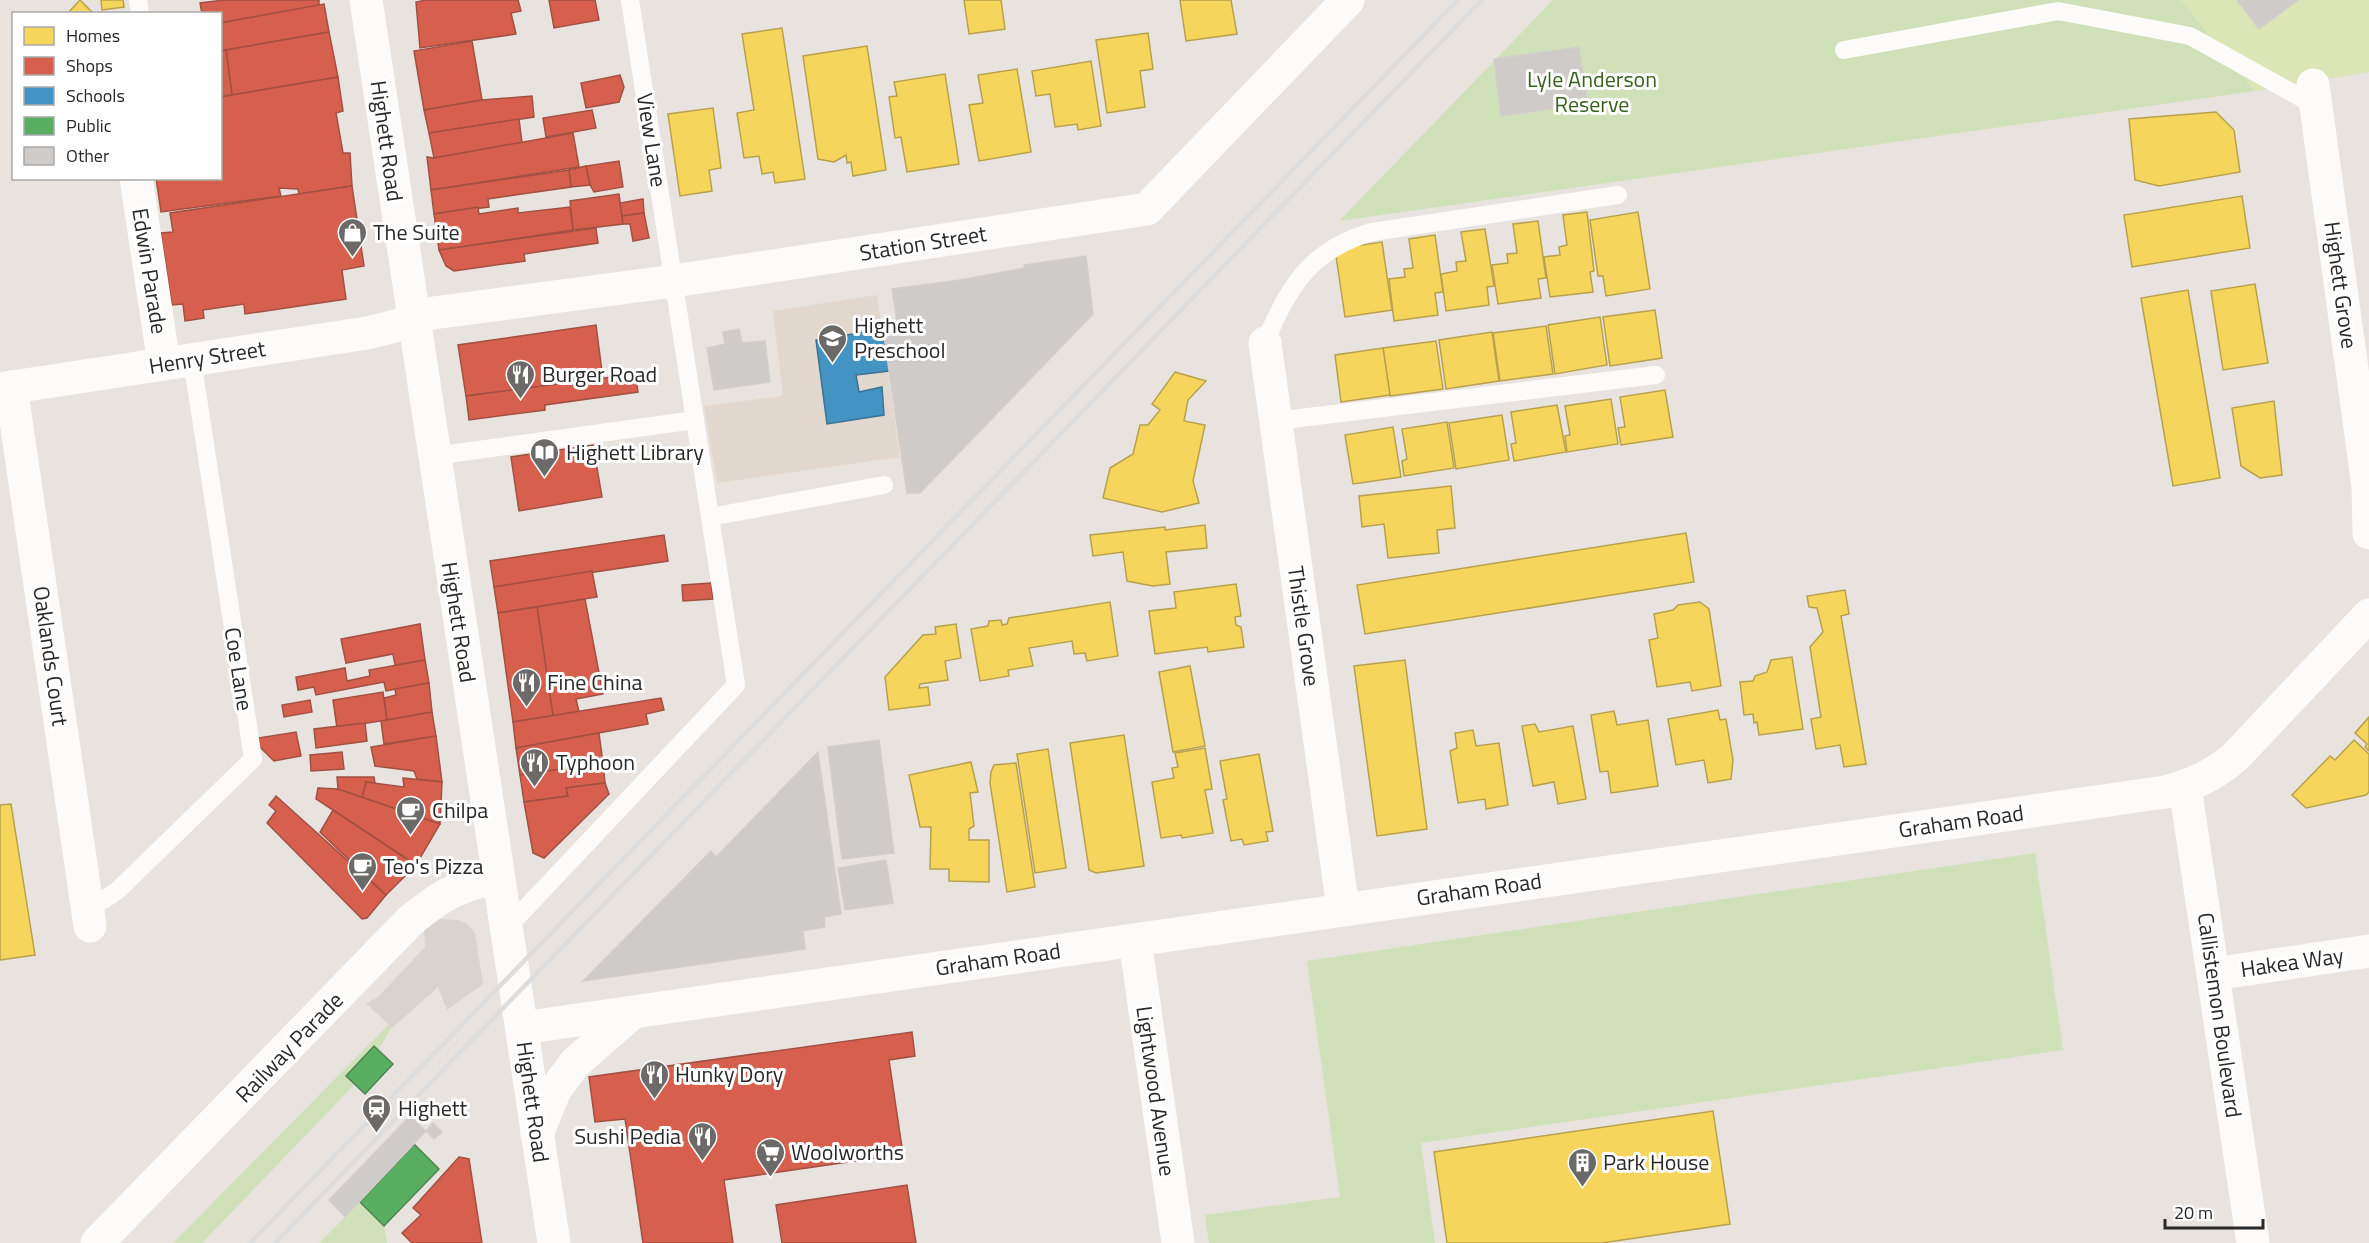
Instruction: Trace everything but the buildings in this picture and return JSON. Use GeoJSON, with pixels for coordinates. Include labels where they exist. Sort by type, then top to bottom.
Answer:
{"type":"FeatureCollection","features":[{"type":"Feature","properties":{"kind":"street","name":"Highett Road"},"geometry":{"type":"LineString","coordinates":[[366,0],[554,1243]]}},
{"type":"Feature","properties":{"kind":"street","name":"Station Street"},"geometry":{"type":"LineString","coordinates":[[413,320],[433,313],[674,281],[1147,208],[1348,0]]}},
{"type":"Feature","properties":{"kind":"street","name":"Highett Grove"},"geometry":{"type":"LineString","coordinates":[[2315,95],[2368,487],[2369,533]]}},
{"type":"Feature","properties":{"kind":"street","name":"Edwin Parade"},"geometry":{"type":"LineString","coordinates":[[136,180],[178,361]]}},
{"type":"Feature","properties":{"kind":"street","name":"Henry Street"},"geometry":{"type":"LineString","coordinates":[[5,388],[367,333],[413,320]]}},
{"type":"Feature","properties":{"kind":"street","name":"Thistle Grove"},"geometry":{"type":"LineString","coordinates":[[1265,343],[1343,909]]}},
{"type":"Feature","properties":{"kind":"street","name":"Oaklands Court"},"geometry":{"type":"LineString","coordinates":[[5,388],[89,917]]}},
{"type":"Feature","properties":{"kind":"street","name":"Graham Road"},"geometry":{"type":"LineString","coordinates":[[522,1028],[2130,797],[2185,787],[2216,773],[2235,757],[2369,615]]}},
{"type":"Feature","properties":{"kind":"street","name":"Callistemon Boulevard"},"geometry":{"type":"LineString","coordinates":[[2185,787],[2253,1243]]}},
{"type":"Feature","properties":{"kind":"street","name":"Railway Parade"},"geometry":{"type":"LineString","coordinates":[[97,1243],[410,921],[438,898],[464,885],[497,877]]}},
{"type":"Feature","properties":{"kind":"street","name":"Lightwood Avenue"},"geometry":{"type":"LineString","coordinates":[[1135,939],[1178,1243]]}},
{"type":"Feature","properties":{"kind":"street","name":"Hakea Way"},"geometry":{"type":"LineString","coordinates":[[2214,974],[2369,951]]}},
{"type":"Feature","properties":{"kind":"street"},"geometry":{"type":"LineString","coordinates":[[537,1134],[555,1090],[575,1063],[632,1013]]}},
{"type":"Feature","properties":{"kind":"lane","name":"View Lane"},"geometry":{"type":"LineString","coordinates":[[506,929],[736,685],[630,0]]}},
{"type":"Feature","properties":{"kind":"lane"},"geometry":{"type":"LineString","coordinates":[[1844,50],[2058,11],[2190,36],[2315,95]]}},
{"type":"Feature","properties":{"kind":"lane"},"geometry":{"type":"LineString","coordinates":[[1265,343],[1289,290],[1306,269],[1326,252],[1348,238],[1372,232],[1618,195]]}},
{"type":"Feature","properties":{"kind":"lane","name":"Coe Lane"},"geometry":{"type":"LineString","coordinates":[[89,917],[105,899],[118,890],[253,759],[178,361]]}},
{"type":"Feature","properties":{"kind":"lane"},"geometry":{"type":"LineString","coordinates":[[1275,421],[1656,375]]}},
{"type":"Feature","properties":{"kind":"lane"},"geometry":{"type":"LineString","coordinates":[[434,456],[695,420]]}},
{"type":"Feature","properties":{"kind":"lane"},"geometry":{"type":"LineString","coordinates":[[710,516],[884,485]]}},
{"type":"Feature","properties":{"kind":"shaded area","name":"Highett Preschool"},"geometry":{"type":"Polygon","coordinates":[[[877,295],[900,457],[717,483],[704,406],[783,396],[773,311],[877,295]]]}},
{"type":"Feature","properties":{"kind":"shaded area"},"geometry":{"type":"Polygon","coordinates":[[[438,919],[459,920],[467,924],[475,933],[483,984],[447,1010],[438,987],[392,1028],[366,1003],[377,998],[425,947],[424,930],[438,919]]]}},
{"type":"Feature","properties":{"kind":"green space","name":"Lyle Anderson Reserve"},"geometry":{"type":"Polygon","coordinates":[[[1553,0],[2181,0],[2255,91],[1339,221],[1553,0]]]}},
{"type":"Feature","properties":{"kind":"green space"},"geometry":{"type":"Polygon","coordinates":[[[2181,0],[2369,0],[2369,72],[2255,91],[2181,0]]]}},
{"type":"Feature","properties":{"kind":"green space"},"geometry":{"type":"Polygon","coordinates":[[[2035,853],[2063,1050],[1421,1143],[1435,1243],[1209,1243],[1205,1215],[1340,1197],[1307,961],[2035,853]]]}},
{"type":"Feature","properties":{"kind":"green space"},"geometry":{"type":"Polygon","coordinates":[[[399,1014],[378,1051],[355,1084],[202,1243],[173,1243],[399,1014]]]}},
{"type":"Feature","properties":{"kind":"green space"},"geometry":{"type":"Polygon","coordinates":[[[360,1202],[384,1226],[387,1243],[319,1243],[360,1202]]]}},
{"type":"Feature","properties":{"kind":"railway"},"geometry":{"type":"LineString","coordinates":[[250,1243],[1458,0]]}},
{"type":"Feature","properties":{"kind":"railway"},"geometry":{"type":"LineString","coordinates":[[275,1243],[1482,0]]}},
{"type":"Feature","properties":{"kind":"place","name":"The Suite"},"geometry":{"type":"Point","coordinates":[352,258]}},
{"type":"Feature","properties":{"kind":"place","name":"Highett Preschool"},"geometry":{"type":"Point","coordinates":[833,364]}},
{"type":"Feature","properties":{"kind":"place","name":"Burger Road"},"geometry":{"type":"Point","coordinates":[521,400]}},
{"type":"Feature","properties":{"kind":"place","name":"Highett Library"},"geometry":{"type":"Point","coordinates":[545,478]}},
{"type":"Feature","properties":{"kind":"place","name":"Fine China"},"geometry":{"type":"Point","coordinates":[526,708]}},
{"type":"Feature","properties":{"kind":"place","name":"Typhoon"},"geometry":{"type":"Point","coordinates":[535,788]}},
{"type":"Feature","properties":{"kind":"place","name":"Chilpa"},"geometry":{"type":"Point","coordinates":[411,836]}},
{"type":"Feature","properties":{"kind":"place","name":"Teo's Pizza"},"geometry":{"type":"Point","coordinates":[362,892]}},
{"type":"Feature","properties":{"kind":"place","name":"Hunky Dory"},"geometry":{"type":"Point","coordinates":[654,1100]}},
{"type":"Feature","properties":{"kind":"place","name":"Highett"},"geometry":{"type":"Point","coordinates":[377,1134]}},
{"type":"Feature","properties":{"kind":"place","name":"Sushi Pedia"},"geometry":{"type":"Point","coordinates":[702,1162]}},
{"type":"Feature","properties":{"kind":"place","name":"Woolworths"},"geometry":{"type":"Point","coordinates":[770,1178]}},
{"type":"Feature","properties":{"kind":"place","name":"Park House"},"geometry":{"type":"Point","coordinates":[1582,1188]}}]}
